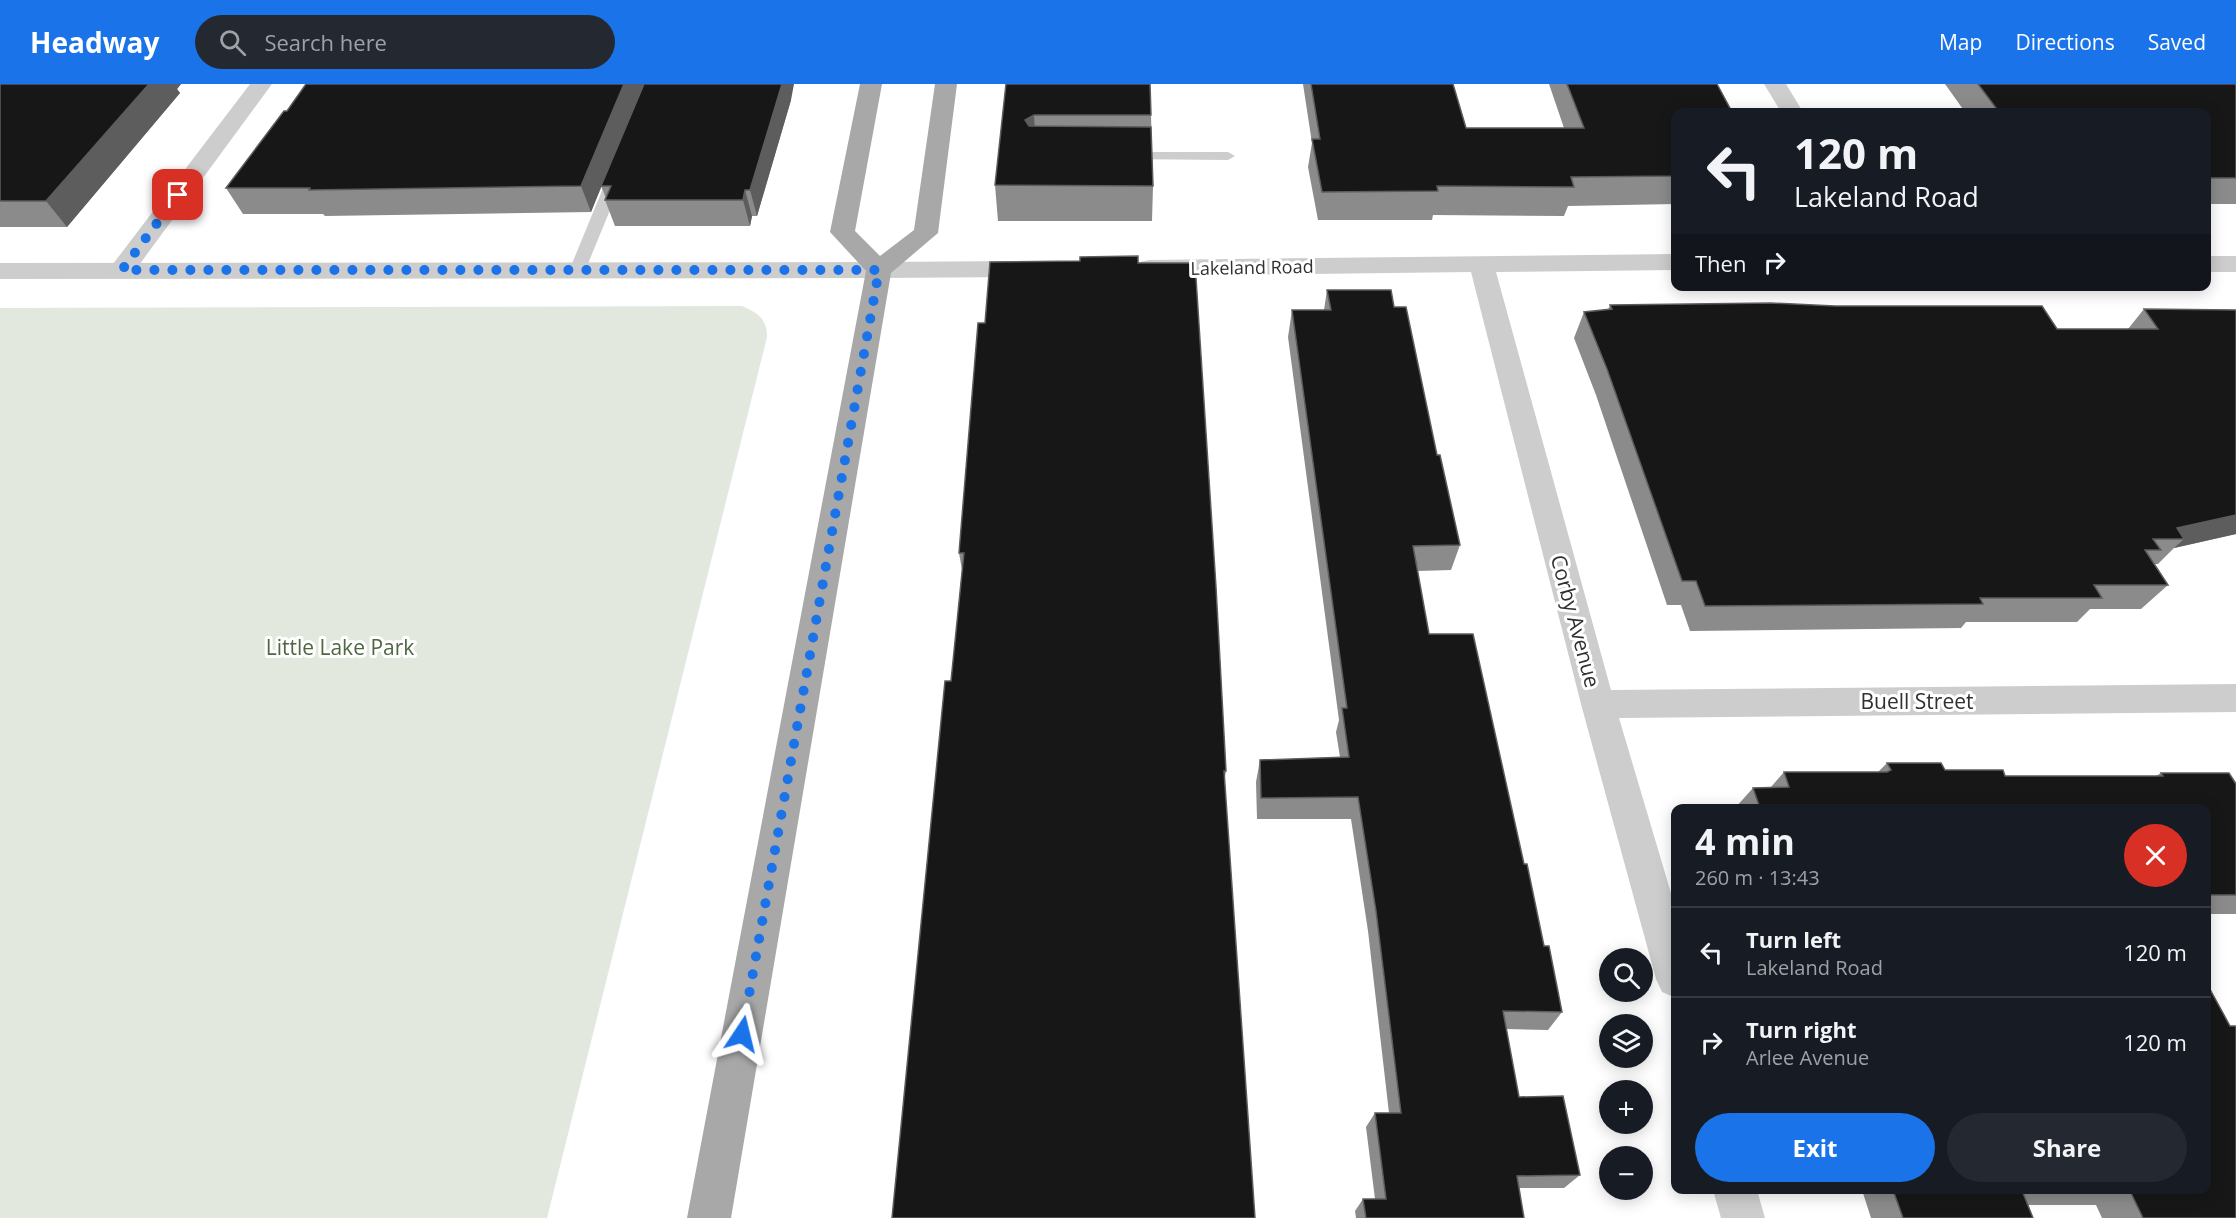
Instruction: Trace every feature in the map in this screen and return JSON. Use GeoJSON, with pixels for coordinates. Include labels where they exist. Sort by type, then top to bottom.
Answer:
{"type":"FeatureCollection","features":[{"type":"Feature","properties":{"kind":"main road"},"geometry":{"type":"LineString","coordinates":[[871,84],[842,232],[879,270]]}},
{"type":"Feature","properties":{"kind":"main road"},"geometry":{"type":"LineString","coordinates":[[709,1218],[879,270],[926,233],[946,84]]}},
{"type":"Feature","properties":{"kind":"street"},"geometry":{"type":"LineString","coordinates":[[122,270],[261,84]]}},
{"type":"Feature","properties":{"kind":"street"},"geometry":{"type":"LineString","coordinates":[[1775,84],[1790,108]]}},
{"type":"Feature","properties":{"kind":"street","name":"Lakeland Road"},"geometry":{"type":"LineString","coordinates":[[1121,268],[1671,262]]}},
{"type":"Feature","properties":{"kind":"street","name":"Corby Avenue"},"geometry":{"type":"LineString","coordinates":[[1481,263],[1598,704],[1671,961]]}},
{"type":"Feature","properties":{"kind":"street"},"geometry":{"type":"LineString","coordinates":[[2211,264],[2236,264]]}},
{"type":"Feature","properties":{"kind":"street"},"geometry":{"type":"LineString","coordinates":[[0,271],[1062,268]]}},
{"type":"Feature","properties":{"kind":"street","name":"Buell Street"},"geometry":{"type":"LineString","coordinates":[[1598,704],[2236,698]]}},
{"type":"Feature","properties":{"kind":"street"},"geometry":{"type":"LineString","coordinates":[[1736,1194],[1743,1218]]}},
{"type":"Feature","properties":{"kind":"lane"},"geometry":{"type":"LineString","coordinates":[[1108,156],[1228,156]]}},
{"type":"Feature","properties":{"kind":"lane"},"geometry":{"type":"LineString","coordinates":[[577,271],[622,161]]}},
{"type":"Feature","properties":{"kind":"green space","name":"Little Lake Park"},"geometry":{"type":"Polygon","coordinates":[[[742,306],[761,317],[767,337],[547,1218],[0,1218],[0,308],[742,306]]]}},
{"type":"Feature","properties":{"kind":"building"},"geometry":{"type":"Polygon","coordinates":[[[0,84],[149,84],[46,201],[0,201],[0,84]]]}},
{"type":"Feature","properties":{"kind":"building"},"geometry":{"type":"Polygon","coordinates":[[[306,84],[624,84],[581,186],[309,190],[310,188],[226,188],[306,84]]]}},
{"type":"Feature","properties":{"kind":"building"},"geometry":{"type":"Polygon","coordinates":[[[644,84],[782,84],[750,190],[745,190],[743,200],[605,200],[611,186],[601,186],[644,84]]]}},
{"type":"Feature","properties":{"kind":"building"},"geometry":{"type":"Polygon","coordinates":[[[1006,84],[1150,84],[1151,115],[1034,115],[1025,120],[1029,126],[1151,127],[1153,186],[995,185],[1006,84]]]}},
{"type":"Feature","properties":{"kind":"building"},"geometry":{"type":"Polygon","coordinates":[[[1311,84],[1453,84],[1466,128],[1584,128],[1567,84],[1717,84],[1730,108],[1671,108],[1671,176],[1571,177],[1574,187],[1437,186],[1438,191],[1322,192],[1312,139],[1320,139],[1311,84]]]}},
{"type":"Feature","properties":{"kind":"building"},"geometry":{"type":"Polygon","coordinates":[[[1978,84],[2236,84],[2236,178],[2211,178],[2211,108],[1996,108],[1978,84]]]}},
{"type":"Feature","properties":{"kind":"building"},"geometry":{"type":"Polygon","coordinates":[[[1138,256],[1138,263],[1195,263],[1216,587],[1226,771],[1224,771],[1255,1218],[892,1218],[945,681],[951,681],[964,553],[959,553],[978,323],[985,323],[990,262],[1080,261],[1080,257],[1138,256]]]}},
{"type":"Feature","properties":{"kind":"building"},"geometry":{"type":"Polygon","coordinates":[[[1327,290],[1391,290],[1394,307],[1406,307],[1437,455],[1440,455],[1460,545],[1413,546],[1429,634],[1473,634],[1524,864],[1527,864],[1544,946],[1549,946],[1562,1012],[1503,1011],[1519,1097],[1563,1096],[1580,1175],[1517,1176],[1524,1218],[1366,1218],[1363,1199],[1386,1199],[1375,1113],[1401,1113],[1376,911],[1358,797],[1261,798],[1260,760],[1349,757],[1342,708],[1347,708],[1292,310],[1331,310],[1327,290]]]}},
{"type":"Feature","properties":{"kind":"building"},"geometry":{"type":"Polygon","coordinates":[[[1771,303],[1835,306],[2042,306],[2057,329],[2158,329],[2144,309],[2236,310],[2236,515],[2177,528],[2184,539],[2153,539],[2161,550],[2145,550],[2168,585],[2094,585],[2102,598],[1980,598],[1983,604],[1705,606],[1696,581],[1682,581],[1607,369],[1584,312],[1612,309],[1610,305],[1771,303]]]}},
{"type":"Feature","properties":{"kind":"building"},"geometry":{"type":"Polygon","coordinates":[[[1887,763],[1941,763],[1945,770],[2003,770],[2005,776],[2163,776],[2161,773],[2229,773],[2236,784],[2236,895],[2211,895],[2211,804],[1759,804],[1753,788],[1789,787],[1784,772],[1887,772],[1891,770],[1887,763]]]}},
{"type":"Feature","properties":{"kind":"building"},"geometry":{"type":"Polygon","coordinates":[[[2211,991],[2230,1026],[2236,1026],[2236,1218],[2143,1218],[2131,1194],[2211,1194],[2211,991]]]}},
{"type":"Feature","properties":{"kind":"building"},"geometry":{"type":"Polygon","coordinates":[[[1894,1194],[2023,1194],[2033,1218],[1903,1218],[1894,1194]]]}},
{"type":"Feature","properties":{"kind":"route"},"geometry":{"type":"LineString","coordinates":[[178,195],[122,270],[879,270],[742,1034]]}}]}
